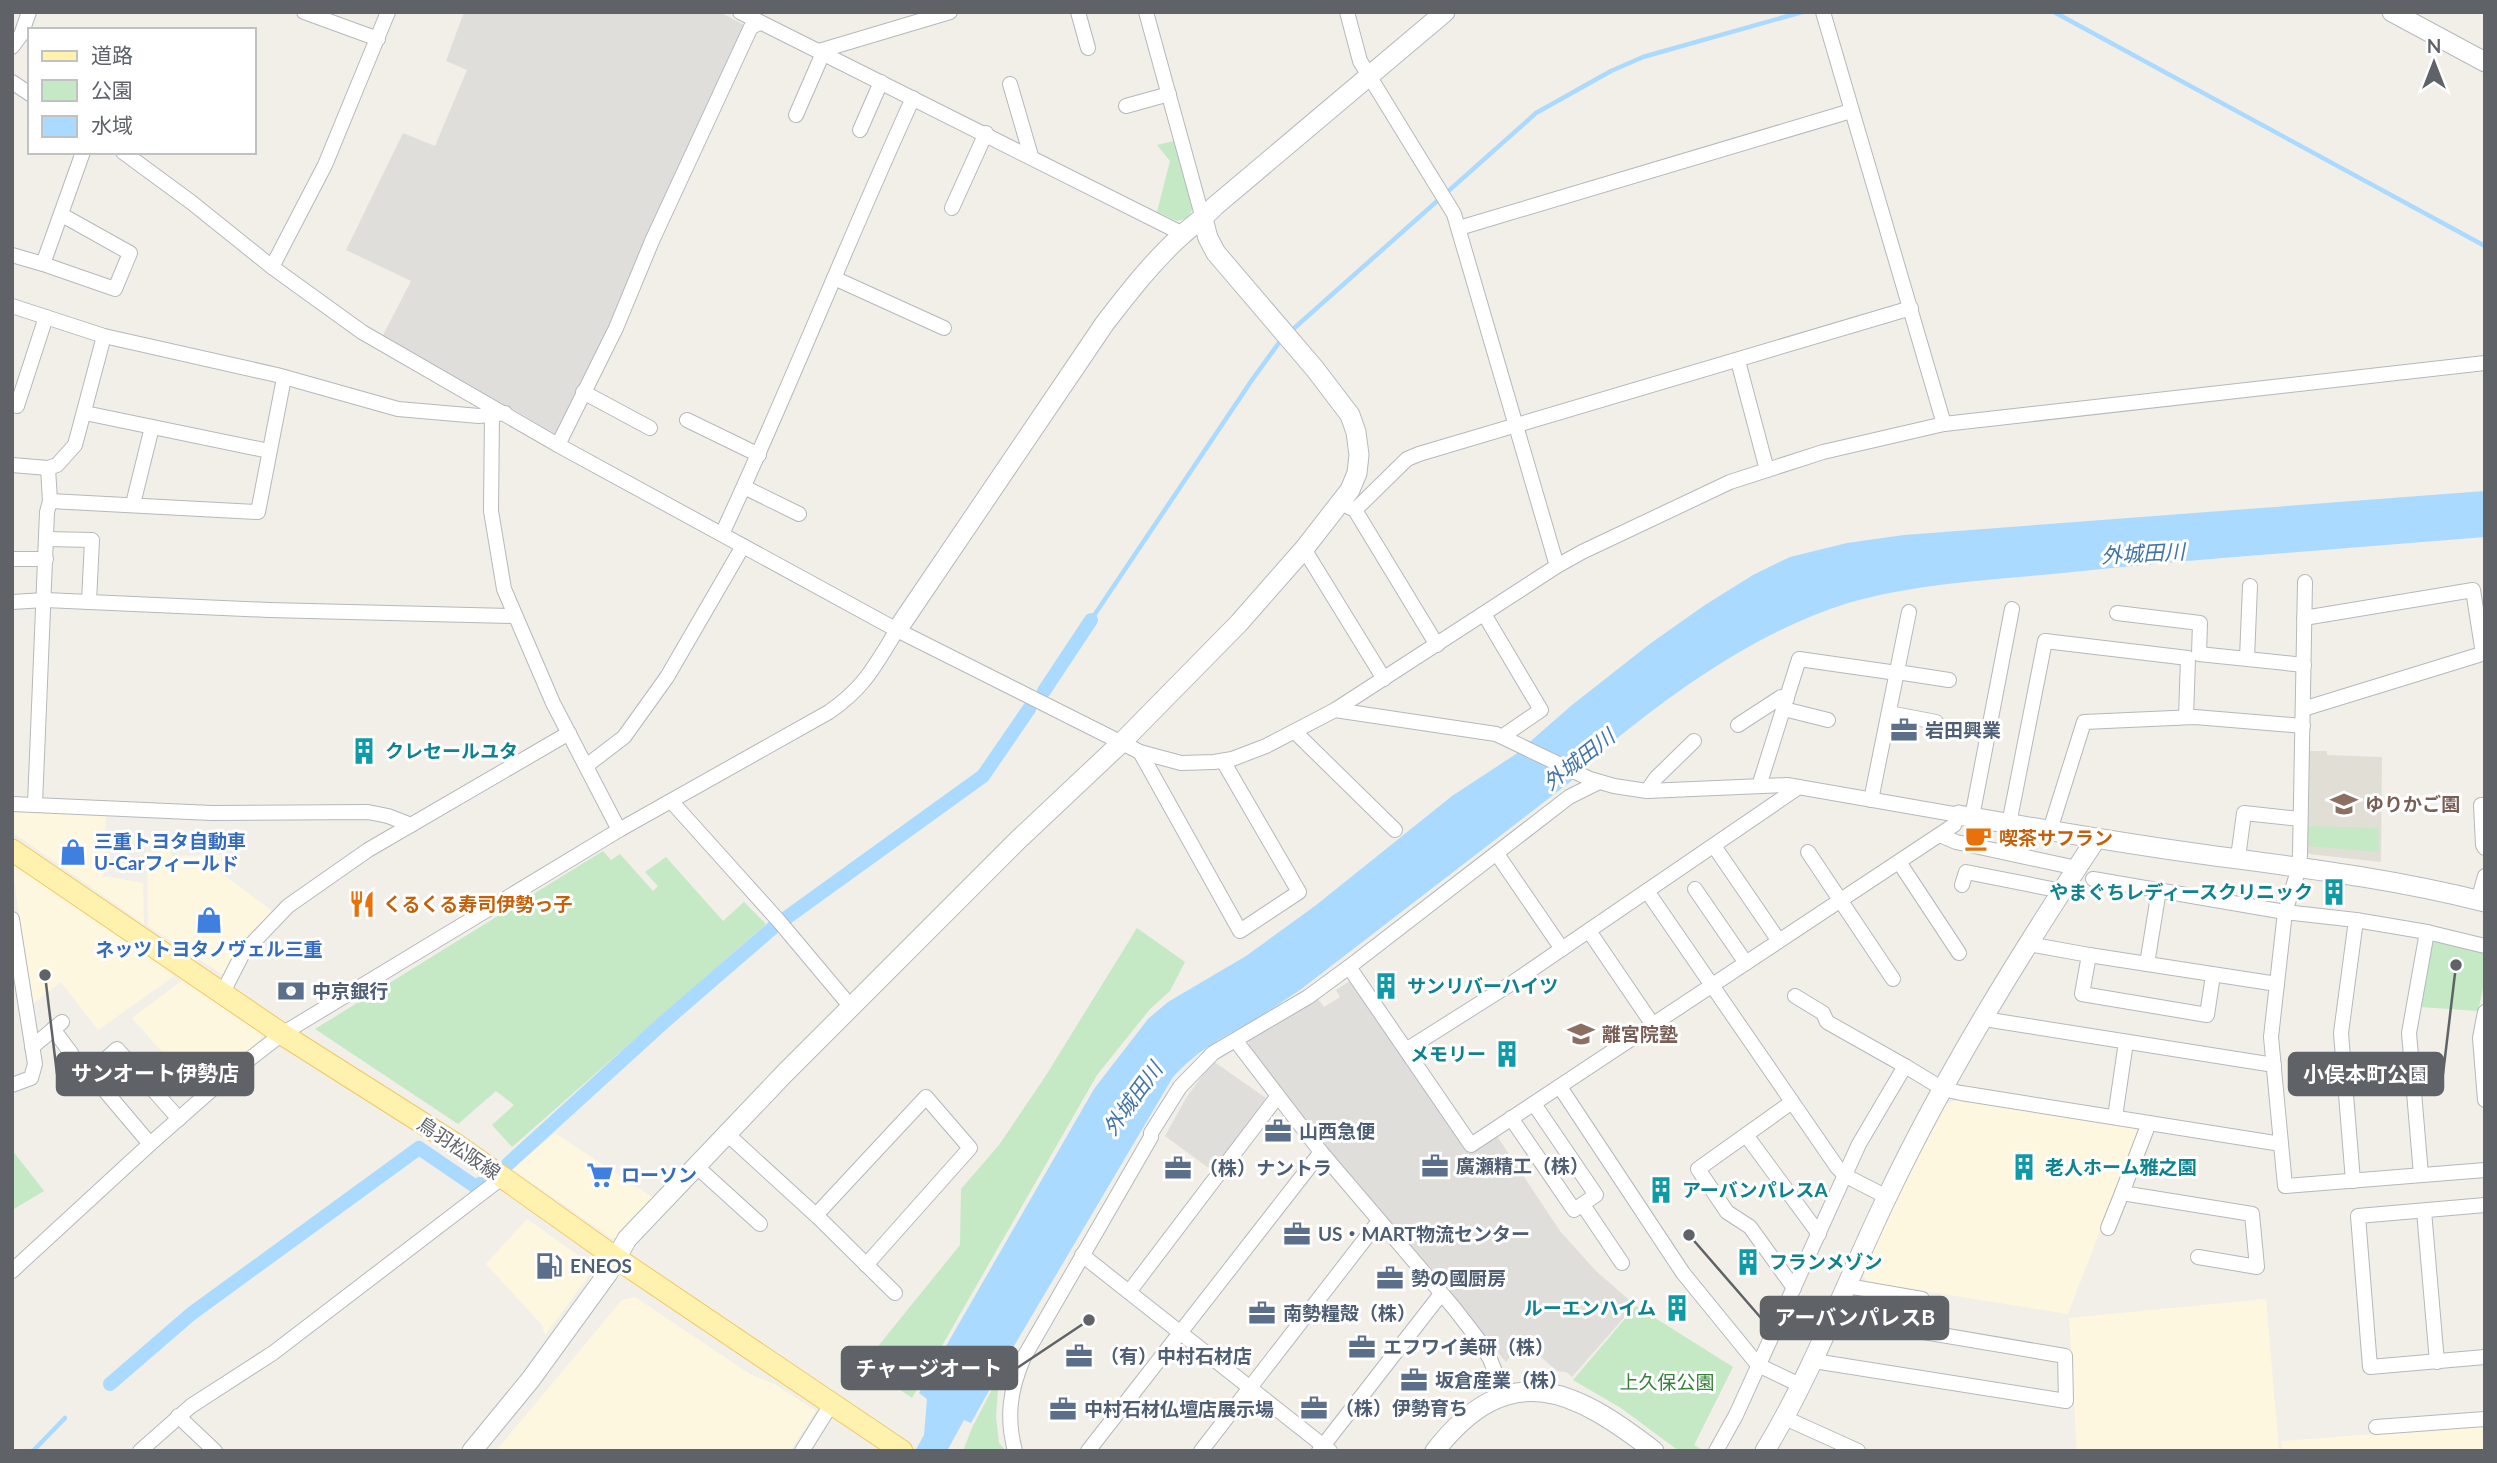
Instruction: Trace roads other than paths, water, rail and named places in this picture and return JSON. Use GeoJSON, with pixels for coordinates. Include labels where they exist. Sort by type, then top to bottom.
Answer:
{"type":"FeatureCollection","features":[{"type":"Feature","properties":{"kind":"main road","name":"鳥羽松阪線"},"geometry":{"type":"LineString","coordinates":[[12,850],[282,1034],[503,1177],[616,1258],[898,1449]]}},
{"type":"Feature","properties":{"kind":"street"},"geometry":{"type":"LineString","coordinates":[[12,47],[21,35],[29,12]]}},
{"type":"Feature","properties":{"kind":"street"},"geometry":{"type":"LineString","coordinates":[[304,12],[378,39]]}},
{"type":"Feature","properties":{"kind":"street"},"geometry":{"type":"LineString","coordinates":[[272,267],[325,165],[388,12]]}},
{"type":"Feature","properties":{"kind":"street"},"geometry":{"type":"LineString","coordinates":[[740,12],[758,18],[1183,234]]}},
{"type":"Feature","properties":{"kind":"street"},"geometry":{"type":"LineString","coordinates":[[821,52],[950,12]]}},
{"type":"Feature","properties":{"kind":"street"},"geometry":{"type":"LineString","coordinates":[[1078,12],[1088,48]]}},
{"type":"Feature","properties":{"kind":"street"},"geometry":{"type":"LineString","coordinates":[[1146,12],[1211,245],[1350,415],[1356,432],[1359,455],[1348,507],[1437,645]]}},
{"type":"Feature","properties":{"kind":"street"},"geometry":{"type":"LineString","coordinates":[[1347,12],[1360,61],[1440,189],[1459,228],[1514,426],[1557,566]]}},
{"type":"Feature","properties":{"kind":"street"},"geometry":{"type":"LineString","coordinates":[[12,1271],[224,1079],[282,1034],[619,830],[847,700],[866,680],[1105,323],[1138,280],[1215,206],[1445,12]]}},
{"type":"Feature","properties":{"kind":"street"},"geometry":{"type":"LineString","coordinates":[[2392,12],[2485,62]]}},
{"type":"Feature","properties":{"kind":"street"},"geometry":{"type":"LineString","coordinates":[[1823,13],[1944,424]]}},
{"type":"Feature","properties":{"kind":"street"},"geometry":{"type":"LineString","coordinates":[[558,445],[616,328],[652,241],[751,27],[758,18]]}},
{"type":"Feature","properties":{"kind":"street"},"geometry":{"type":"LineString","coordinates":[[796,116],[821,52]]}},
{"type":"Feature","properties":{"kind":"street"},"geometry":{"type":"LineString","coordinates":[[12,82],[28,93]]}},
{"type":"Feature","properties":{"kind":"street"},"geometry":{"type":"LineString","coordinates":[[860,130],[881,82]]}},
{"type":"Feature","properties":{"kind":"street"},"geometry":{"type":"LineString","coordinates":[[1010,84],[1031,156]]}},
{"type":"Feature","properties":{"kind":"street"},"geometry":{"type":"LineString","coordinates":[[1126,106],[1169,94]]}},
{"type":"Feature","properties":{"kind":"street"},"geometry":{"type":"LineString","coordinates":[[722,534],[759,455],[913,98]]}},
{"type":"Feature","properties":{"kind":"street"},"geometry":{"type":"LineString","coordinates":[[1459,228],[1851,111]]}},
{"type":"Feature","properties":{"kind":"street"},"geometry":{"type":"LineString","coordinates":[[951,208],[986,133]]}},
{"type":"Feature","properties":{"kind":"street"},"geometry":{"type":"LineString","coordinates":[[43,264],[82,154]]}},
{"type":"Feature","properties":{"kind":"street"},"geometry":{"type":"LineString","coordinates":[[125,154],[362,332],[498,414],[897,630],[1140,752],[1181,763],[1223,761],[1244,755],[1294,732],[1335,710],[1557,566],[1730,482],[1844,446],[1944,424],[2485,363]]}},
{"type":"Feature","properties":{"kind":"street"},"geometry":{"type":"LineString","coordinates":[[12,256],[115,289],[130,253],[62,215]]}},
{"type":"Feature","properties":{"kind":"street"},"geometry":{"type":"LineString","coordinates":[[834,278],[944,328]]}},
{"type":"Feature","properties":{"kind":"street"},"geometry":{"type":"LineString","coordinates":[[12,306],[104,336],[284,377],[398,409],[498,414]]}},
{"type":"Feature","properties":{"kind":"street"},"geometry":{"type":"LineString","coordinates":[[472,1451],[531,1379],[608,1273],[627,1239],[726,1133],[1018,840],[1121,743],[1239,623],[1304,549],[1348,507],[1407,459],[1911,308]]}},
{"type":"Feature","properties":{"kind":"street"},"geometry":{"type":"LineString","coordinates":[[17,406],[46,317]]}},
{"type":"Feature","properties":{"kind":"street"},"geometry":{"type":"LineString","coordinates":[[12,465],[48,468],[57,465],[75,445],[104,336]]}},
{"type":"Feature","properties":{"kind":"street"},"geometry":{"type":"LineString","coordinates":[[1738,361],[1767,470]]}},
{"type":"Feature","properties":{"kind":"street"},"geometry":{"type":"LineString","coordinates":[[50,501],[258,512],[284,377]]}},
{"type":"Feature","properties":{"kind":"street"},"geometry":{"type":"LineString","coordinates":[[583,392],[650,428]]}},
{"type":"Feature","properties":{"kind":"street"},"geometry":{"type":"LineString","coordinates":[[85,413],[269,451]]}},
{"type":"Feature","properties":{"kind":"street"},"geometry":{"type":"LineString","coordinates":[[498,414],[491,511],[504,589],[553,703],[619,830]]}},
{"type":"Feature","properties":{"kind":"street"},"geometry":{"type":"LineString","coordinates":[[687,420],[759,455]]}},
{"type":"Feature","properties":{"kind":"street"},"geometry":{"type":"LineString","coordinates":[[133,504],[152,427]]}},
{"type":"Feature","properties":{"kind":"street"},"geometry":{"type":"LineString","coordinates":[[35,804],[47,512],[50,501],[48,468]]}},
{"type":"Feature","properties":{"kind":"street"},"geometry":{"type":"LineString","coordinates":[[744,487],[799,514]]}},
{"type":"Feature","properties":{"kind":"street"},"geometry":{"type":"LineString","coordinates":[[46,538],[92,540],[89,602]]}},
{"type":"Feature","properties":{"kind":"street"},"geometry":{"type":"LineString","coordinates":[[586,766],[624,737],[660,687],[743,546]]}},
{"type":"Feature","properties":{"kind":"street"},"geometry":{"type":"LineString","coordinates":[[1304,549],[1384,679]]}},
{"type":"Feature","properties":{"kind":"street"},"geometry":{"type":"LineString","coordinates":[[12,559],[46,559]]}},
{"type":"Feature","properties":{"kind":"street"},"geometry":{"type":"LineString","coordinates":[[2305,582],[2299,867],[2285,912],[2272,1037],[2284,1186],[2485,1170]]}},
{"type":"Feature","properties":{"kind":"street"},"geometry":{"type":"LineString","coordinates":[[2247,658],[2250,586]]}},
{"type":"Feature","properties":{"kind":"street"},"geometry":{"type":"LineString","coordinates":[[2303,709],[2484,654],[2473,590],[2304,618]]}},
{"type":"Feature","properties":{"kind":"street"},"geometry":{"type":"LineString","coordinates":[[12,602],[45,600],[269,610],[514,616]]}},
{"type":"Feature","properties":{"kind":"street"},"geometry":{"type":"LineString","coordinates":[[1349,967],[1471,1145],[1966,816],[2012,609]]}},
{"type":"Feature","properties":{"kind":"street"},"geometry":{"type":"LineString","coordinates":[[1871,800],[1909,612]]}},
{"type":"Feature","properties":{"kind":"street"},"geometry":{"type":"LineString","coordinates":[[2117,613],[2200,623],[2199,653],[2304,665]]}},
{"type":"Feature","properties":{"kind":"street"},"geometry":{"type":"LineString","coordinates":[[1484,614],[1541,710],[1507,738]]}},
{"type":"Feature","properties":{"kind":"street"},"geometry":{"type":"LineString","coordinates":[[2009,824],[2045,641],[2188,658],[2186,717]]}},
{"type":"Feature","properties":{"kind":"street"},"geometry":{"type":"LineString","coordinates":[[1759,786],[1799,659],[1949,680]]}},
{"type":"Feature","properties":{"kind":"street"},"geometry":{"type":"LineString","coordinates":[[1738,725],[1781,697],[1786,703],[1828,720]]}},
{"type":"Feature","properties":{"kind":"street"},"geometry":{"type":"LineString","coordinates":[[1335,710],[1507,738],[1594,780],[1647,791],[1787,785],[2096,839],[2413,885],[2481,901],[2485,876]]}},
{"type":"Feature","properties":{"kind":"street"},"geometry":{"type":"LineString","coordinates":[[1889,713],[1936,722]]}},
{"type":"Feature","properties":{"kind":"street"},"geometry":{"type":"LineString","coordinates":[[2050,831],[2084,722],[2186,717],[2303,726]]}},
{"type":"Feature","properties":{"kind":"street"},"geometry":{"type":"LineString","coordinates":[[1294,732],[1395,831]]}},
{"type":"Feature","properties":{"kind":"street"},"geometry":{"type":"LineString","coordinates":[[223,992],[243,953],[288,906],[368,850],[569,733]]}},
{"type":"Feature","properties":{"kind":"street"},"geometry":{"type":"LineString","coordinates":[[1647,791],[1656,778],[1694,741]]}},
{"type":"Feature","properties":{"kind":"street"},"geometry":{"type":"LineString","coordinates":[[1140,752],[1240,931],[1299,892],[1223,761]]}},
{"type":"Feature","properties":{"kind":"street"},"geometry":{"type":"LineString","coordinates":[[1015,1451],[1009,1423],[1009,1404],[1017,1374],[1044,1320],[1180,1087],[1213,1053],[1308,997],[1594,780]]}},
{"type":"Feature","properties":{"kind":"street"},"geometry":{"type":"LineString","coordinates":[[1406,1050],[1589,931],[1799,787]]}},
{"type":"Feature","properties":{"kind":"street"},"geometry":{"type":"LineString","coordinates":[[671,802],[851,1007]]}},
{"type":"Feature","properties":{"kind":"street"},"geometry":{"type":"LineString","coordinates":[[12,804],[212,813],[368,812],[411,825]]}},
{"type":"Feature","properties":{"kind":"street"},"geometry":{"type":"LineString","coordinates":[[2485,805],[2481,805],[2485,848]]}},
{"type":"Feature","properties":{"kind":"street"},"geometry":{"type":"LineString","coordinates":[[2239,850],[2244,813],[2300,819]]}},
{"type":"Feature","properties":{"kind":"street"},"geometry":{"type":"LineString","coordinates":[[1940,835],[1956,842],[2159,890],[2285,912],[2427,932],[2485,946]]}},
{"type":"Feature","properties":{"kind":"street"},"geometry":{"type":"LineString","coordinates":[[1765,1451],[1814,1361],[1887,1196],[1943,1088],[2062,891],[2085,874],[2096,839]]}},
{"type":"Feature","properties":{"kind":"street"},"geometry":{"type":"LineString","coordinates":[[1714,846],[1779,941]]}},
{"type":"Feature","properties":{"kind":"street"},"geometry":{"type":"LineString","coordinates":[[1808,852],[1893,979]]}},
{"type":"Feature","properties":{"kind":"street"},"geometry":{"type":"LineString","coordinates":[[1497,854],[1562,949]]}},
{"type":"Feature","properties":{"kind":"street"},"geometry":{"type":"LineString","coordinates":[[1899,862],[1959,953]]}},
{"type":"Feature","properties":{"kind":"street"},"geometry":{"type":"LineString","coordinates":[[1962,885],[1966,872],[2062,891]]}},
{"type":"Feature","properties":{"kind":"street"},"geometry":{"type":"LineString","coordinates":[[1695,889],[1746,963]]}},
{"type":"Feature","properties":{"kind":"street"},"geometry":{"type":"LineString","coordinates":[[2147,964],[2159,890]]}},
{"type":"Feature","properties":{"kind":"street"},"geometry":{"type":"LineString","coordinates":[[1647,891],[1846,1176],[1887,1196]]}},
{"type":"Feature","properties":{"kind":"street"},"geometry":{"type":"LineString","coordinates":[[12,919],[35,1064],[27,1081],[12,1085]]}},
{"type":"Feature","properties":{"kind":"street"},"geometry":{"type":"LineString","coordinates":[[2353,1181],[2341,1033],[2356,920]]}},
{"type":"Feature","properties":{"kind":"street"},"geometry":{"type":"LineString","coordinates":[[1589,931],[1653,1025]]}},
{"type":"Feature","properties":{"kind":"street"},"geometry":{"type":"LineString","coordinates":[[2421,1175],[2409,1033],[2427,932]]}},
{"type":"Feature","properties":{"kind":"street"},"geometry":{"type":"LineString","coordinates":[[2028,944],[2277,984]]}},
{"type":"Feature","properties":{"kind":"street"},"geometry":{"type":"LineString","coordinates":[[2089,955],[2082,994],[2207,1015],[2213,975]]}},
{"type":"Feature","properties":{"kind":"street"},"geometry":{"type":"LineString","coordinates":[[1795,996],[1823,1013],[1827,1022],[1943,1088],[2281,1144]]}},
{"type":"Feature","properties":{"kind":"street"},"geometry":{"type":"LineString","coordinates":[[2484,1017],[2480,1038],[2485,1100]]}},
{"type":"Feature","properties":{"kind":"street"},"geometry":{"type":"LineString","coordinates":[[1984,1019],[2274,1065]]}},
{"type":"Feature","properties":{"kind":"street"},"geometry":{"type":"LineString","coordinates":[[32,1047],[58,1025],[70,1055],[85,1072],[90,1073],[150,1144]]}},
{"type":"Feature","properties":{"kind":"street"},"geometry":{"type":"LineString","coordinates":[[1236,1041],[1321,1152],[1481,1343],[1504,1394]]}},
{"type":"Feature","properties":{"kind":"street"},"geometry":{"type":"LineString","coordinates":[[2115,1117],[2126,1042]]}},
{"type":"Feature","properties":{"kind":"street"},"geometry":{"type":"LineString","coordinates":[[90,1073],[117,1049],[179,1119]]}},
{"type":"Feature","properties":{"kind":"street"},"geometry":{"type":"LineString","coordinates":[[1716,1451],[1736,1415],[1859,1144],[1905,1066]]}},
{"type":"Feature","properties":{"kind":"street"},"geometry":{"type":"LineString","coordinates":[[1560,1087],[1684,1273],[1758,1365],[1801,1386]]}},
{"type":"Feature","properties":{"kind":"street"},"geometry":{"type":"LineString","coordinates":[[816,1215],[926,1097],[971,1148],[866,1265]]}},
{"type":"Feature","properties":{"kind":"street"},"geometry":{"type":"LineString","coordinates":[[1129,1292],[1277,1097]]}},
{"type":"Feature","properties":{"kind":"street"},"geometry":{"type":"LineString","coordinates":[[1792,1102],[1698,1169],[1727,1212],[1750,1227],[1794,1288]]}},
{"type":"Feature","properties":{"kind":"street"},"geometry":{"type":"LineString","coordinates":[[1511,1118],[1574,1210],[1583,1205],[1596,1195],[1534,1104]]}},
{"type":"Feature","properties":{"kind":"street"},"geometry":{"type":"LineString","coordinates":[[2108,1228],[2149,1123]]}},
{"type":"Feature","properties":{"kind":"street"},"geometry":{"type":"LineString","coordinates":[[726,1133],[816,1215],[895,1293]]}},
{"type":"Feature","properties":{"kind":"street"},"geometry":{"type":"LineString","coordinates":[[1746,1135],[1819,1234]]}},
{"type":"Feature","properties":{"kind":"street"},"geometry":{"type":"LineString","coordinates":[[1088,1451],[1321,1152]]}},
{"type":"Feature","properties":{"kind":"street"},"geometry":{"type":"LineString","coordinates":[[695,1166],[760,1224]]}},
{"type":"Feature","properties":{"kind":"street"},"geometry":{"type":"LineString","coordinates":[[140,1451],[178,1416],[274,1353],[503,1177]]}},
{"type":"Feature","properties":{"kind":"street"},"geometry":{"type":"LineString","coordinates":[[2122,1193],[2252,1214],[2257,1268],[2198,1257]]}},
{"type":"Feature","properties":{"kind":"street"},"geometry":{"type":"LineString","coordinates":[[1583,1205],[1622,1263]]}},
{"type":"Feature","properties":{"kind":"street"},"geometry":{"type":"LineString","coordinates":[[2485,1205],[2358,1216],[2370,1367],[2485,1357]]}},
{"type":"Feature","properties":{"kind":"street"},"geometry":{"type":"LineString","coordinates":[[2424,1211],[2437,1362]]}},
{"type":"Feature","properties":{"kind":"street"},"geometry":{"type":"LineString","coordinates":[[1201,1451],[1378,1221]]}},
{"type":"Feature","properties":{"kind":"street"},"geometry":{"type":"LineString","coordinates":[[1082,1255],[1324,1449],[1441,1294]]}},
{"type":"Feature","properties":{"kind":"street"},"geometry":{"type":"LineString","coordinates":[[1814,1361],[2066,1401],[2065,1356],[1918,1331],[1922,1299],[1847,1286]]}},
{"type":"Feature","properties":{"kind":"street"},"geometry":{"type":"LineString","coordinates":[[1435,1451],[1462,1421],[1480,1407],[1504,1394],[1535,1391],[1567,1396],[1621,1425],[1654,1451]]}},
{"type":"Feature","properties":{"kind":"street"},"geometry":{"type":"LineString","coordinates":[[802,1451],[832,1403]]}},
{"type":"Feature","properties":{"kind":"street"},"geometry":{"type":"LineString","coordinates":[[178,1416],[215,1451]]}},
{"type":"Feature","properties":{"kind":"street"},"geometry":{"type":"LineString","coordinates":[[1785,1418],[1858,1451]]}},
{"type":"Feature","properties":{"kind":"street"},"geometry":{"type":"LineString","coordinates":[[2376,1427],[2485,1419]]}},
{"type":"Feature","properties":{"kind":"street"},"geometry":{"type":"LineString","coordinates":[[1815,1451],[1822,1436]]}},
{"type":"Feature","properties":{"kind":"water","name":"外城田川"},"geometry":{"type":"Polygon","coordinates":[[[2485,491],[2485,537],[2168,563],[1954,583],[1901,591],[1848,603],[1815,615],[1782,629],[1719,664],[1631,727],[1570,782],[1300,990],[1213,1043],[1184,1066],[1173,1077],[971,1423],[964,1420],[947,1451],[915,1451],[924,1435],[927,1399],[919,1393],[1094,1089],[1148,1019],[1168,1002],[1246,956],[1315,906],[1452,796],[1516,754],[1572,705],[1651,643],[1753,575],[1790,557],[1847,543],[1904,535],[2485,491]]]}},
{"type":"Feature","properties":{"kind":"waterway"},"geometry":{"type":"LineString","coordinates":[[1291,331],[1536,113],[1611,71],[1643,57],[1802,12]]}},
{"type":"Feature","properties":{"kind":"waterway"},"geometry":{"type":"LineString","coordinates":[[2054,12],[2485,246]]}},
{"type":"Feature","properties":{"kind":"waterway"},"geometry":{"type":"LineString","coordinates":[[1091,620],[1281,340]]}},
{"type":"Feature","properties":{"kind":"waterway"},"geometry":{"type":"LineString","coordinates":[[1044,691],[1091,620]]}},
{"type":"Feature","properties":{"kind":"waterway"},"geometry":{"type":"LineString","coordinates":[[508,1164],[664,1022],[775,926],[983,776],[1029,709]]}},
{"type":"Feature","properties":{"kind":"waterway"},"geometry":{"type":"LineString","coordinates":[[110,1384],[191,1314],[419,1148],[476,1187],[480,1184]]}},
{"type":"Feature","properties":{"kind":"waterway"},"geometry":{"type":"LineString","coordinates":[[33,1451],[65,1418]]}},
{"type":"Feature","properties":{"kind":"place","name":"岩田興業"},"geometry":{"type":"Point","coordinates":[1904,730]}},
{"type":"Feature","properties":{"kind":"place","name":"クレセールユタ"},"geometry":{"type":"Point","coordinates":[364,751]}},
{"type":"Feature","properties":{"kind":"place","name":"ゆりかご園"},"geometry":{"type":"Point","coordinates":[2344,804]}},
{"type":"Feature","properties":{"kind":"place","name":"喫茶サフラン"},"geometry":{"type":"Point","coordinates":[1978,838]}},
{"type":"Feature","properties":{"kind":"place","name":"三重トヨタ自動車 U-Carフィールド"},"geometry":{"type":"Point","coordinates":[73,852]}},
{"type":"Feature","properties":{"kind":"place","name":"やまぐちレディースクリニック"},"geometry":{"type":"Point","coordinates":[2334,892]}},
{"type":"Feature","properties":{"kind":"place","name":"くるくる寿司伊勢っ子"},"geometry":{"type":"Point","coordinates":[362,904]}},
{"type":"Feature","properties":{"kind":"place","name":"ネッツトヨタノヴェル三重"},"geometry":{"type":"Point","coordinates":[209,920]}},
{"type":"Feature","properties":{"kind":"place","name":"小俣本町公園"},"geometry":{"type":"Point","coordinates":[2456,965]}},
{"type":"Feature","properties":{"kind":"place","name":"サンオート伊勢店"},"geometry":{"type":"Point","coordinates":[45,975]}},
{"type":"Feature","properties":{"kind":"place","name":"サンリバーハイツ"},"geometry":{"type":"Point","coordinates":[1386,986]}},
{"type":"Feature","properties":{"kind":"place","name":"中京銀行"},"geometry":{"type":"Point","coordinates":[291,991]}},
{"type":"Feature","properties":{"kind":"place","name":"離宮院塾"},"geometry":{"type":"Point","coordinates":[1581,1034]}},
{"type":"Feature","properties":{"kind":"place","name":"メモリー"},"geometry":{"type":"Point","coordinates":[1507,1054]}},
{"type":"Feature","properties":{"kind":"place","name":"山西急便"},"geometry":{"type":"Point","coordinates":[1278,1131]}},
{"type":"Feature","properties":{"kind":"place","name":"廣瀬精工（株）"},"geometry":{"type":"Point","coordinates":[1435,1166]}},
{"type":"Feature","properties":{"kind":"place","name":"老人ホーム雅之園"},"geometry":{"type":"Point","coordinates":[2024,1167]}},
{"type":"Feature","properties":{"kind":"place","name":"（株）ナントラ"},"geometry":{"type":"Point","coordinates":[1178,1168]}},
{"type":"Feature","properties":{"kind":"place","name":"ローソン"},"geometry":{"type":"Point","coordinates":[600,1175]}},
{"type":"Feature","properties":{"kind":"place","name":"アーバンパレスA"},"geometry":{"type":"Point","coordinates":[1661,1190]}},
{"type":"Feature","properties":{"kind":"place","name":"US・MART物流センター"},"geometry":{"type":"Point","coordinates":[1297,1234]}},
{"type":"Feature","properties":{"kind":"place","name":"アーバンパレスB"},"geometry":{"type":"Point","coordinates":[1689,1235]}},
{"type":"Feature","properties":{"kind":"place","name":"フランメゾン"},"geometry":{"type":"Point","coordinates":[1748,1262]}},
{"type":"Feature","properties":{"kind":"place","name":"ENEOS"},"geometry":{"type":"Point","coordinates":[549,1266]}},
{"type":"Feature","properties":{"kind":"place","name":"勢の國厨房"},"geometry":{"type":"Point","coordinates":[1390,1278]}},
{"type":"Feature","properties":{"kind":"place","name":"ルーエンハイム"},"geometry":{"type":"Point","coordinates":[1677,1308]}},
{"type":"Feature","properties":{"kind":"place","name":"南勢糧殻（株）"},"geometry":{"type":"Point","coordinates":[1262,1313]}},
{"type":"Feature","properties":{"kind":"place","name":"チャージオート"},"geometry":{"type":"Point","coordinates":[1089,1320]}},
{"type":"Feature","properties":{"kind":"place","name":"エフワイ美研（株）"},"geometry":{"type":"Point","coordinates":[1362,1347]}},
{"type":"Feature","properties":{"kind":"place","name":"（有）中村石材店"},"geometry":{"type":"Point","coordinates":[1079,1356]}},
{"type":"Feature","properties":{"kind":"place","name":"坂倉産業（株）"},"geometry":{"type":"Point","coordinates":[1414,1380]}},
{"type":"Feature","properties":{"kind":"place","name":"（株）伊勢育ち"},"geometry":{"type":"Point","coordinates":[1314,1408]}},
{"type":"Feature","properties":{"kind":"place","name":"中村石材仏壇店展示場"},"geometry":{"type":"Point","coordinates":[1063,1409]}},
{"type":"Feature","properties":{"kind":"park label","name":"上久保公園"},"geometry":{"type":"Point","coordinates":[1667,1382]}}]}
